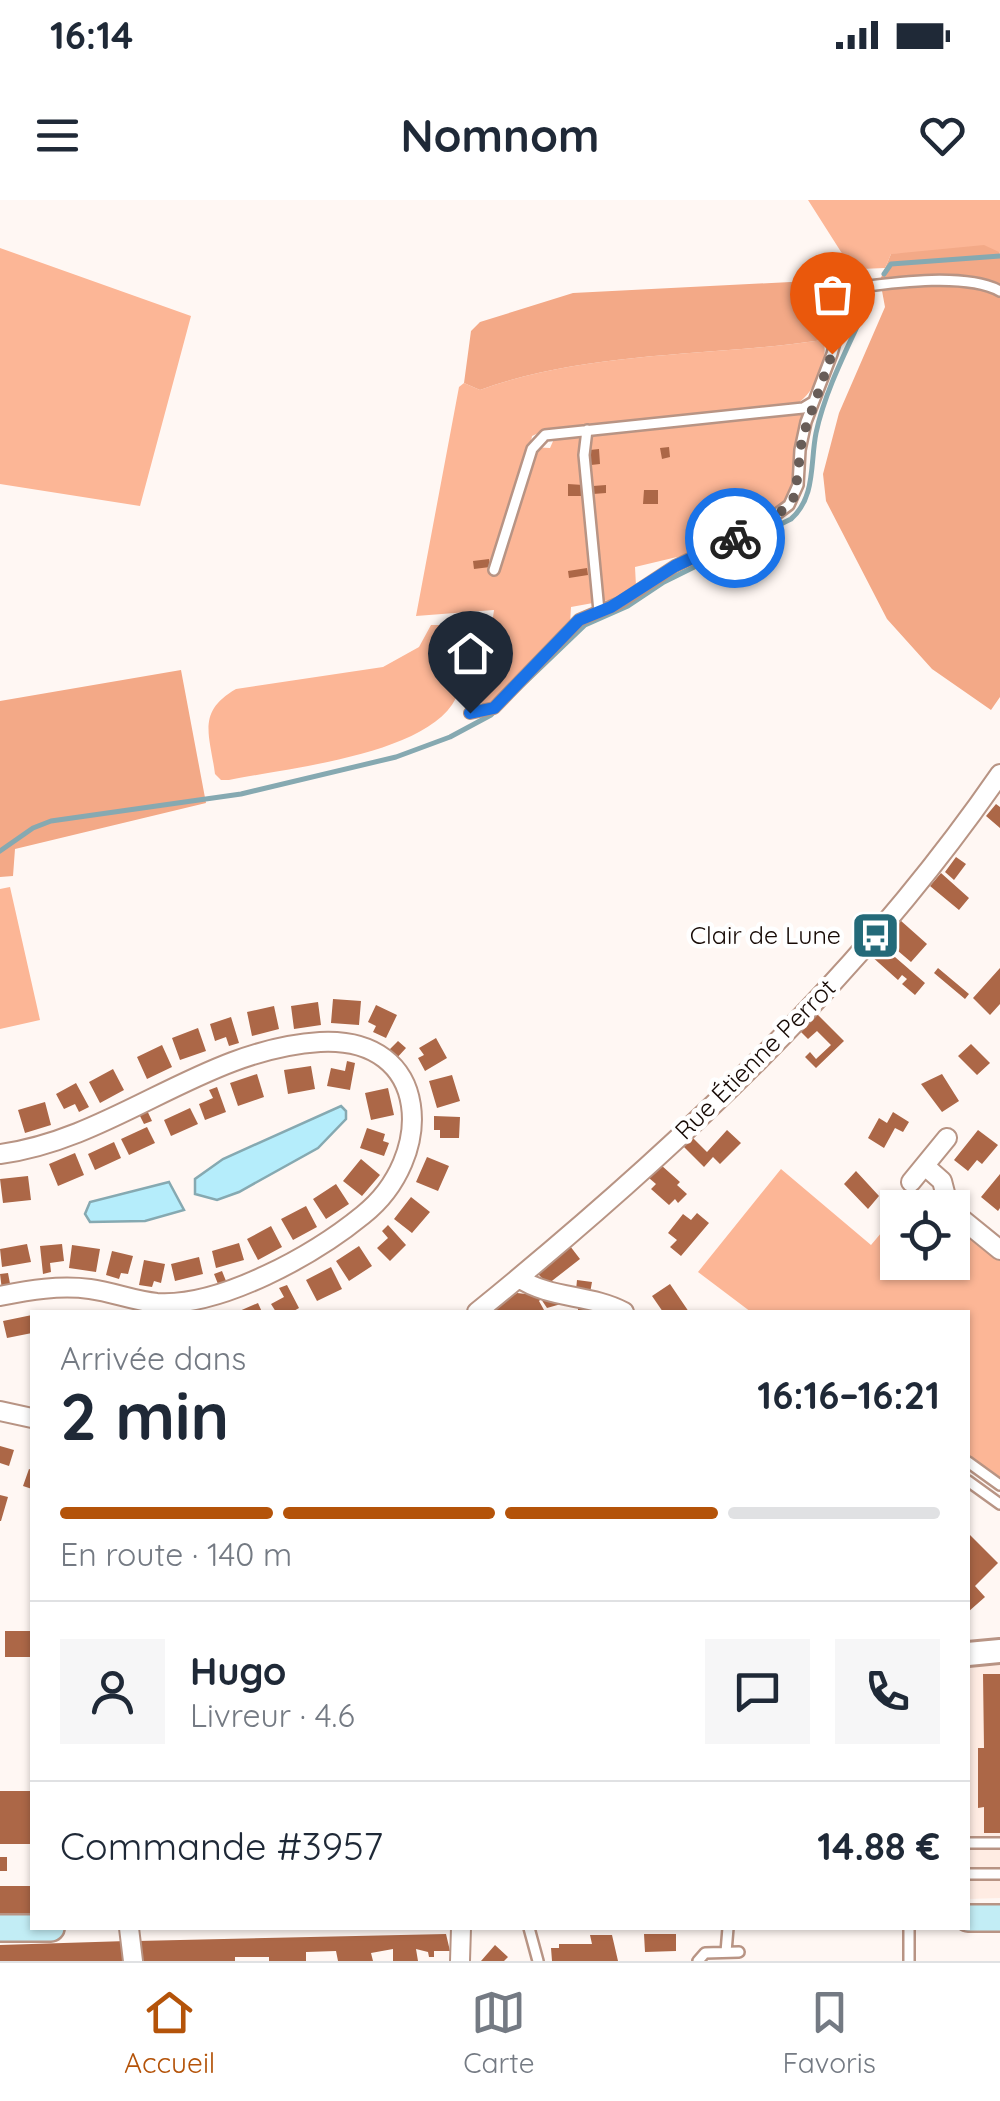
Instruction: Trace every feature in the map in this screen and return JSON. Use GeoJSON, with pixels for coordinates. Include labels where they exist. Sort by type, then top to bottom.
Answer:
{"type":"FeatureCollection","features":[{"type":"Feature","properties":{"kind":"main road"},"geometry":{"type":"LineString","coordinates":[[970,1907],[1000,1907]]}},
{"type":"Feature","properties":{"kind":"main road"},"geometry":{"type":"LineString","coordinates":[[970,1918],[1000,1918]]}},
{"type":"Feature","properties":{"kind":"main road"},"geometry":{"type":"LineString","coordinates":[[0,1928],[30,1928]]}},
{"type":"Feature","properties":{"kind":"street","name":"Rue Étienne Perrot"},"geometry":{"type":"LineString","coordinates":[[479,1310],[697,1119],[780,1037],[908,898],[1000,774]]}},
{"type":"Feature","properties":{"kind":"street"},"geometry":{"type":"LineString","coordinates":[[0,1154],[46,1146],[192,1076],[226,1064],[279,1048],[320,1042],[353,1044],[378,1054],[400,1073],[412,1108],[413,1134],[408,1154],[378,1202],[330,1238],[258,1278],[210,1296],[173,1302],[140,1301],[76,1288],[0,1296]]}},
{"type":"Feature","properties":{"kind":"street"},"geometry":{"type":"LineString","coordinates":[[911,1182],[948,1138]]}},
{"type":"Feature","properties":{"kind":"street"},"geometry":{"type":"LineString","coordinates":[[925,1166],[942,1181],[945,1190]]}},
{"type":"Feature","properties":{"kind":"street"},"geometry":{"type":"LineString","coordinates":[[970,1225],[1000,1250]]}},
{"type":"Feature","properties":{"kind":"street"},"geometry":{"type":"LineString","coordinates":[[519,1278],[532,1288],[592,1298],[619,1310]]}},
{"type":"Feature","properties":{"kind":"street"},"geometry":{"type":"LineString","coordinates":[[0,1411],[30,1418]]}},
{"type":"Feature","properties":{"kind":"street"},"geometry":{"type":"LineString","coordinates":[[970,1654],[1000,1651]]}},
{"type":"Feature","properties":{"kind":"street"},"geometry":{"type":"LineString","coordinates":[[129,1930],[133,1961]]}},
{"type":"Feature","properties":{"kind":"street"},"geometry":{"type":"LineString","coordinates":[[460,1961],[461,1930]]}},
{"type":"Feature","properties":{"kind":"lane"},"geometry":{"type":"LineString","coordinates":[[470,713],[494,708],[579,620],[620,603],[675,566],[766,522],[789,505],[798,485],[802,438],[813,402],[845,306],[860,287],[894,282],[969,282],[1000,291]]}},
{"type":"Feature","properties":{"kind":"lane"},"geometry":{"type":"LineString","coordinates":[[494,570],[538,440],[586,430],[803,408],[813,402]]}},
{"type":"Feature","properties":{"kind":"lane"},"geometry":{"type":"LineString","coordinates":[[586,430],[584,455],[599,611]]}},
{"type":"Feature","properties":{"kind":"lane"},"geometry":{"type":"LineString","coordinates":[[970,1463],[1000,1485]]}},
{"type":"Feature","properties":{"kind":"lane"},"geometry":{"type":"LineString","coordinates":[[970,1483],[1000,1504]]}},
{"type":"Feature","properties":{"kind":"lane"},"geometry":{"type":"LineString","coordinates":[[970,1843],[1000,1843]]}},
{"type":"Feature","properties":{"kind":"lane"},"geometry":{"type":"LineString","coordinates":[[970,1874],[1000,1874]]}},
{"type":"Feature","properties":{"kind":"lane"},"geometry":{"type":"LineString","coordinates":[[530,1930],[538,1961]]}},
{"type":"Feature","properties":{"kind":"lane"},"geometry":{"type":"LineString","coordinates":[[726,1952],[728,1930]]}},
{"type":"Feature","properties":{"kind":"lane"},"geometry":{"type":"LineString","coordinates":[[908,1930],[909,1961]]}},
{"type":"Feature","properties":{"kind":"lane"},"geometry":{"type":"LineString","coordinates":[[698,1961],[705,1953],[739,1952]]}},
{"type":"Feature","properties":{"kind":"shaded area"},"geometry":{"type":"Polygon","coordinates":[[[808,200],[1000,200],[1000,257],[999,252],[891,254],[885,268],[861,269],[839,292],[829,280],[843,255],[808,200]]]}},
{"type":"Feature","properties":{"kind":"shaded area"},"geometry":{"type":"Polygon","coordinates":[[[984,245],[999,252],[1000,257],[1000,697],[991,710],[932,669],[887,619],[826,501],[823,474],[839,413],[885,307],[880,280],[891,254],[984,245]]]}},
{"type":"Feature","properties":{"kind":"shaded area"},"geometry":{"type":"Polygon","coordinates":[[[0,248],[191,316],[140,506],[0,484],[0,248]]]}},
{"type":"Feature","properties":{"kind":"shaded area"},"geometry":{"type":"Polygon","coordinates":[[[829,280],[839,292],[823,340],[607,361],[522,377],[480,390],[464,383],[471,331],[480,322],[573,293],[829,280]]]}},
{"type":"Feature","properties":{"kind":"shaded area"},"geometry":{"type":"Polygon","coordinates":[[[823,340],[819,375],[797,404],[545,430],[532,436],[530,447],[550,448],[554,439],[803,414],[795,486],[779,511],[698,552],[635,567],[636,586],[615,599],[571,607],[570,625],[488,706],[463,696],[494,610],[416,616],[459,387],[464,383],[480,390],[522,377],[607,361],[823,340]]]}},
{"type":"Feature","properties":{"kind":"shaded area"},"geometry":{"type":"Polygon","coordinates":[[[431,625],[482,625],[460,690],[441,717],[417,733],[354,756],[229,780],[221,780],[215,774],[210,716],[223,698],[236,689],[383,667],[419,647],[431,625]]]}},
{"type":"Feature","properties":{"kind":"shaded area"},"geometry":{"type":"Polygon","coordinates":[[[181,670],[206,803],[15,849],[13,876],[0,877],[0,701],[181,670]]]}},
{"type":"Feature","properties":{"kind":"shaded area"},"geometry":{"type":"Polygon","coordinates":[[[10,887],[40,1020],[0,1029],[0,889],[10,887]]]}},
{"type":"Feature","properties":{"kind":"shaded area"},"geometry":{"type":"Polygon","coordinates":[[[781,1169],[871,1245],[880,1234],[880,1280],[970,1280],[970,1236],[1000,1260],[1000,1492],[970,1470],[970,1310],[748,1310],[698,1272],[781,1169]]]}},
{"type":"Feature","properties":{"kind":"shaded area"},"geometry":{"type":"Polygon","coordinates":[[[1000,1665],[1000,1898],[970,1899],[970,1667],[1000,1665]]]}},
{"type":"Feature","properties":{"kind":"water"},"geometry":{"type":"Polygon","coordinates":[[[341,1106],[346,1119],[318,1148],[239,1192],[217,1200],[195,1194],[195,1179],[223,1159],[341,1106]]]}},
{"type":"Feature","properties":{"kind":"water"},"geometry":{"type":"Polygon","coordinates":[[[169,1182],[184,1210],[145,1221],[90,1222],[85,1214],[90,1202],[169,1182]]]}},
{"type":"Feature","properties":{"kind":"building"},"geometry":{"type":"Polygon","coordinates":[[[669,447],[670,457],[662,459],[660,448],[669,447]]]}},
{"type":"Feature","properties":{"kind":"building"},"geometry":{"type":"Polygon","coordinates":[[[599,449],[600,464],[591,465],[590,450],[599,449]]]}},
{"type":"Feature","properties":{"kind":"building"},"geometry":{"type":"Polygon","coordinates":[[[568,484],[583,485],[582,496],[568,496],[568,484]]]}},
{"type":"Feature","properties":{"kind":"building"},"geometry":{"type":"Polygon","coordinates":[[[606,485],[606,493],[593,494],[593,486],[606,485]]]}},
{"type":"Feature","properties":{"kind":"building"},"geometry":{"type":"Polygon","coordinates":[[[644,490],[658,490],[658,504],[643,504],[644,490]]]}},
{"type":"Feature","properties":{"kind":"building"},"geometry":{"type":"Polygon","coordinates":[[[489,559],[490,567],[474,569],[473,561],[489,559]]]}},
{"type":"Feature","properties":{"kind":"building"},"geometry":{"type":"Polygon","coordinates":[[[587,568],[588,575],[569,578],[568,571],[587,568]]]}},
{"type":"Feature","properties":{"kind":"building"},"geometry":{"type":"Polygon","coordinates":[[[996,804],[1000,807],[1000,828],[986,816],[996,804]]]}},
{"type":"Feature","properties":{"kind":"building"},"geometry":{"type":"Polygon","coordinates":[[[956,857],[966,864],[954,880],[945,872],[956,857]]]}},
{"type":"Feature","properties":{"kind":"building"},"geometry":{"type":"Polygon","coordinates":[[[941,873],[969,898],[959,910],[930,886],[941,873]]]}},
{"type":"Feature","properties":{"kind":"building"},"geometry":{"type":"Polygon","coordinates":[[[900,920],[927,944],[911,962],[884,939],[900,920]]]}},
{"type":"Feature","properties":{"kind":"building"},"geometry":{"type":"Polygon","coordinates":[[[880,944],[925,983],[915,995],[902,984],[907,979],[902,975],[898,980],[870,955],[880,944]]]}},
{"type":"Feature","properties":{"kind":"building"},"geometry":{"type":"Polygon","coordinates":[[[938,968],[969,994],[965,999],[934,973],[938,968]]]}},
{"type":"Feature","properties":{"kind":"building"},"geometry":{"type":"Polygon","coordinates":[[[1000,968],[1000,1004],[990,1015],[973,998],[1000,968]]]}},
{"type":"Feature","properties":{"kind":"building"},"geometry":{"type":"Polygon","coordinates":[[[333,999],[361,1001],[359,1025],[331,1023],[333,999]]]}},
{"type":"Feature","properties":{"kind":"building"},"geometry":{"type":"Polygon","coordinates":[[[318,1002],[321,1025],[294,1029],[291,1006],[318,1002]]]}},
{"type":"Feature","properties":{"kind":"building"},"geometry":{"type":"Polygon","coordinates":[[[376,1005],[397,1015],[386,1038],[373,1032],[376,1026],[368,1022],[376,1005]]]}},
{"type":"Feature","properties":{"kind":"building"},"geometry":{"type":"Polygon","coordinates":[[[274,1006],[279,1029],[252,1036],[247,1012],[274,1006]]]}},
{"type":"Feature","properties":{"kind":"building"},"geometry":{"type":"Polygon","coordinates":[[[817,1014],[844,1041],[816,1068],[805,1057],[810,1052],[816,1059],[831,1045],[817,1031],[808,1039],[800,1031],[817,1014]]]}},
{"type":"Feature","properties":{"kind":"building"},"geometry":{"type":"Polygon","coordinates":[[[231,1017],[239,1043],[229,1046],[226,1037],[215,1041],[210,1024],[231,1017]]]}},
{"type":"Feature","properties":{"kind":"building"},"geometry":{"type":"Polygon","coordinates":[[[198,1028],[206,1051],[180,1060],[172,1038],[198,1028]]]}},
{"type":"Feature","properties":{"kind":"building"},"geometry":{"type":"Polygon","coordinates":[[[436,1038],[447,1058],[425,1071],[418,1058],[424,1055],[419,1048],[436,1038]]]}},
{"type":"Feature","properties":{"kind":"building"},"geometry":{"type":"Polygon","coordinates":[[[398,1041],[406,1048],[395,1060],[387,1052],[398,1041]]]}},
{"type":"Feature","properties":{"kind":"building"},"geometry":{"type":"Polygon","coordinates":[[[971,1044],[990,1063],[977,1075],[958,1056],[971,1044]]]}},
{"type":"Feature","properties":{"kind":"building"},"geometry":{"type":"Polygon","coordinates":[[[162,1045],[172,1067],[147,1079],[137,1057],[162,1045]]]}},
{"type":"Feature","properties":{"kind":"building"},"geometry":{"type":"Polygon","coordinates":[[[347,1061],[355,1063],[350,1090],[327,1086],[331,1068],[345,1071],[347,1061]]]}},
{"type":"Feature","properties":{"kind":"building"},"geometry":{"type":"Polygon","coordinates":[[[311,1066],[315,1089],[288,1094],[284,1070],[311,1066]]]}},
{"type":"Feature","properties":{"kind":"building"},"geometry":{"type":"Polygon","coordinates":[[[113,1069],[124,1090],[100,1103],[89,1082],[113,1069]]]}},
{"type":"Feature","properties":{"kind":"building"},"geometry":{"type":"Polygon","coordinates":[[[257,1074],[264,1097],[238,1106],[230,1083],[257,1074]]]}},
{"type":"Feature","properties":{"kind":"building"},"geometry":{"type":"Polygon","coordinates":[[[942,1074],[959,1101],[942,1112],[921,1084],[942,1074]]]}},
{"type":"Feature","properties":{"kind":"building"},"geometry":{"type":"Polygon","coordinates":[[[452,1075],[460,1101],[437,1108],[429,1081],[452,1075]]]}},
{"type":"Feature","properties":{"kind":"building"},"geometry":{"type":"Polygon","coordinates":[[[76,1083],[89,1107],[79,1112],[75,1104],[64,1109],[56,1094],[76,1083]]]}},
{"type":"Feature","properties":{"kind":"building"},"geometry":{"type":"Polygon","coordinates":[[[217,1087],[226,1112],[205,1120],[199,1104],[213,1098],[209,1090],[217,1087]]]}},
{"type":"Feature","properties":{"kind":"building"},"geometry":{"type":"Polygon","coordinates":[[[388,1088],[394,1115],[371,1120],[365,1093],[388,1088]]]}},
{"type":"Feature","properties":{"kind":"building"},"geometry":{"type":"Polygon","coordinates":[[[45,1102],[51,1125],[25,1133],[18,1110],[45,1102]]]}},
{"type":"Feature","properties":{"kind":"building"},"geometry":{"type":"Polygon","coordinates":[[[145,1106],[152,1121],[144,1124],[137,1110],[145,1106]]]}},
{"type":"Feature","properties":{"kind":"building"},"geometry":{"type":"Polygon","coordinates":[[[190,1108],[198,1124],[171,1136],[164,1120],[190,1108]]]}},
{"type":"Feature","properties":{"kind":"building"},"geometry":{"type":"Polygon","coordinates":[[[893,1112],[909,1122],[903,1132],[895,1128],[884,1148],[868,1138],[879,1118],[887,1123],[893,1112]]]}},
{"type":"Feature","properties":{"kind":"building"},"geometry":{"type":"Polygon","coordinates":[[[434,1116],[460,1117],[459,1138],[440,1138],[440,1130],[434,1130],[434,1116]]]}},
{"type":"Feature","properties":{"kind":"building"},"geometry":{"type":"Polygon","coordinates":[[[147,1127],[155,1143],[129,1155],[121,1139],[147,1127]]]}},
{"type":"Feature","properties":{"kind":"building"},"geometry":{"type":"Polygon","coordinates":[[[367,1128],[385,1134],[383,1141],[389,1143],[384,1156],[360,1148],[367,1128]]]}},
{"type":"Feature","properties":{"kind":"building"},"geometry":{"type":"Polygon","coordinates":[[[727,1130],[741,1143],[720,1164],[713,1157],[704,1167],[682,1145],[692,1137],[707,1152],[727,1130]]]}},
{"type":"Feature","properties":{"kind":"building"},"geometry":{"type":"Polygon","coordinates":[[[978,1130],[998,1145],[982,1164],[977,1160],[968,1171],[954,1160],[978,1130]]]}},
{"type":"Feature","properties":{"kind":"building"},"geometry":{"type":"Polygon","coordinates":[[[114,1142],[121,1158],[95,1170],[88,1154],[114,1142]]]}},
{"type":"Feature","properties":{"kind":"building"},"geometry":{"type":"Polygon","coordinates":[[[75,1153],[84,1175],[58,1186],[49,1164],[75,1153]]]}},
{"type":"Feature","properties":{"kind":"building"},"geometry":{"type":"Polygon","coordinates":[[[427,1157],[449,1166],[438,1191],[416,1182],[427,1157]]]}},
{"type":"Feature","properties":{"kind":"building"},"geometry":{"type":"Polygon","coordinates":[[[361,1159],[380,1175],[362,1196],[343,1181],[361,1159]]]}},
{"type":"Feature","properties":{"kind":"building"},"geometry":{"type":"Polygon","coordinates":[[[661,1165],[687,1194],[678,1203],[675,1199],[669,1205],[651,1189],[656,1184],[649,1178],[661,1165]]]}},
{"type":"Feature","properties":{"kind":"building"},"geometry":{"type":"Polygon","coordinates":[[[856,1171],[879,1196],[868,1209],[844,1184],[856,1171]]]}},
{"type":"Feature","properties":{"kind":"building"},"geometry":{"type":"Polygon","coordinates":[[[1000,1174],[1000,1208],[998,1211],[981,1197],[1000,1174]]]}},
{"type":"Feature","properties":{"kind":"building"},"geometry":{"type":"Polygon","coordinates":[[[28,1176],[31,1200],[3,1203],[0,1179],[28,1176]]]}},
{"type":"Feature","properties":{"kind":"building"},"geometry":{"type":"Polygon","coordinates":[[[336,1184],[349,1204],[326,1219],[313,1199],[336,1184]]]}},
{"type":"Feature","properties":{"kind":"building"},"geometry":{"type":"Polygon","coordinates":[[[411,1197],[430,1212],[412,1233],[394,1219],[411,1197]]]}},
{"type":"Feature","properties":{"kind":"building"},"geometry":{"type":"Polygon","coordinates":[[[306,1206],[317,1227],[293,1240],[281,1219],[306,1206]]]}},
{"type":"Feature","properties":{"kind":"building"},"geometry":{"type":"Polygon","coordinates":[[[697,1213],[709,1223],[681,1256],[670,1247],[677,1240],[668,1233],[683,1214],[691,1220],[697,1213]]]}},
{"type":"Feature","properties":{"kind":"building"},"geometry":{"type":"Polygon","coordinates":[[[388,1225],[406,1245],[390,1261],[377,1248],[388,1238],[382,1231],[388,1225]]]}},
{"type":"Feature","properties":{"kind":"building"},"geometry":{"type":"Polygon","coordinates":[[[271,1226],[282,1247],[258,1260],[247,1239],[271,1226]]]}},
{"type":"Feature","properties":{"kind":"building"},"geometry":{"type":"Polygon","coordinates":[[[239,1243],[244,1260],[216,1268],[212,1251],[239,1243]]]}},
{"type":"Feature","properties":{"kind":"building"},"geometry":{"type":"Polygon","coordinates":[[[27,1244],[31,1262],[2,1267],[0,1249],[27,1244]]]}},
{"type":"Feature","properties":{"kind":"building"},"geometry":{"type":"Polygon","coordinates":[[[62,1244],[64,1261],[50,1263],[51,1272],[43,1274],[40,1246],[62,1244]]]}},
{"type":"Feature","properties":{"kind":"building"},"geometry":{"type":"Polygon","coordinates":[[[72,1245],[100,1249],[96,1272],[69,1268],[72,1245]]]}},
{"type":"Feature","properties":{"kind":"building"},"geometry":{"type":"Polygon","coordinates":[[[359,1246],[372,1266],[349,1281],[336,1261],[359,1246]]]}},
{"type":"Feature","properties":{"kind":"building"},"geometry":{"type":"Polygon","coordinates":[[[570,1246],[580,1259],[548,1284],[538,1274],[570,1246]]]}},
{"type":"Feature","properties":{"kind":"building"},"geometry":{"type":"Polygon","coordinates":[[[112,1251],[133,1256],[128,1274],[121,1273],[119,1279],[106,1275],[112,1251]]]}},
{"type":"Feature","properties":{"kind":"building"},"geometry":{"type":"Polygon","coordinates":[[[199,1257],[203,1274],[175,1281],[171,1264],[199,1257]]]}},
{"type":"Feature","properties":{"kind":"building"},"geometry":{"type":"Polygon","coordinates":[[[144,1260],[165,1264],[161,1283],[154,1281],[152,1287],[139,1285],[144,1260]]]}},
{"type":"Feature","properties":{"kind":"building"},"geometry":{"type":"Polygon","coordinates":[[[331,1267],[342,1289],[317,1301],[306,1280],[331,1267]]]}},
{"type":"Feature","properties":{"kind":"building"},"geometry":{"type":"Polygon","coordinates":[[[222,1271],[228,1286],[220,1289],[214,1274],[222,1271]]]}},
{"type":"Feature","properties":{"kind":"building"},"geometry":{"type":"Polygon","coordinates":[[[8,1273],[11,1289],[2,1290],[0,1274],[8,1273]]]}},
{"type":"Feature","properties":{"kind":"building"},"geometry":{"type":"Polygon","coordinates":[[[577,1280],[592,1282],[590,1293],[576,1290],[577,1280]]]}},
{"type":"Feature","properties":{"kind":"building"},"geometry":{"type":"Polygon","coordinates":[[[670,1284],[688,1310],[662,1310],[652,1296],[670,1284]]]}},
{"type":"Feature","properties":{"kind":"building"},"geometry":{"type":"Polygon","coordinates":[[[287,1285],[299,1308],[275,1310],[271,1304],[284,1297],[279,1288],[287,1285]]]}},
{"type":"Feature","properties":{"kind":"building"},"geometry":{"type":"Polygon","coordinates":[[[517,1293],[590,1301],[589,1310],[561,1304],[547,1308],[541,1299],[544,1310],[493,1310],[517,1293]]]}},
{"type":"Feature","properties":{"kind":"building"},"geometry":{"type":"Polygon","coordinates":[[[258,1303],[261,1310],[242,1310],[258,1303]]]}},
{"type":"Feature","properties":{"kind":"building"},"geometry":{"type":"Polygon","coordinates":[[[30,1315],[30,1333],[7,1338],[3,1321],[30,1315]]]}},
{"type":"Feature","properties":{"kind":"building"},"geometry":{"type":"Polygon","coordinates":[[[0,1446],[14,1450],[9,1466],[0,1463],[0,1446]]]}},
{"type":"Feature","properties":{"kind":"building"},"geometry":{"type":"Polygon","coordinates":[[[29,1469],[30,1469],[30,1488],[23,1486],[29,1469]]]}},
{"type":"Feature","properties":{"kind":"building"},"geometry":{"type":"Polygon","coordinates":[[[0,1495],[8,1497],[1,1521],[0,1521],[0,1495]]]}},
{"type":"Feature","properties":{"kind":"building"},"geometry":{"type":"Polygon","coordinates":[[[970,1535],[998,1563],[975,1586],[985,1597],[970,1610],[970,1535]]]}},
{"type":"Feature","properties":{"kind":"building"},"geometry":{"type":"Polygon","coordinates":[[[5,1631],[30,1631],[30,1657],[5,1657],[5,1631]]]}},
{"type":"Feature","properties":{"kind":"building"},"geometry":{"type":"Polygon","coordinates":[[[983,1674],[1000,1674],[1000,1833],[984,1833],[984,1807],[978,1808],[978,1748],[984,1748],[983,1674]]]}},
{"type":"Feature","properties":{"kind":"building"},"geometry":{"type":"Polygon","coordinates":[[[0,1791],[30,1791],[30,1844],[0,1844],[0,1791]]]}},
{"type":"Feature","properties":{"kind":"building"},"geometry":{"type":"Polygon","coordinates":[[[0,1857],[7,1857],[7,1871],[0,1871],[0,1857]]]}},
{"type":"Feature","properties":{"kind":"building"},"geometry":{"type":"Polygon","coordinates":[[[0,1886],[30,1886],[30,1913],[0,1914],[0,1886]]]}},
{"type":"Feature","properties":{"kind":"building"},"geometry":{"type":"Polygon","coordinates":[[[446,1934],[450,1951],[434,1951],[434,1957],[429,1957],[428,1952],[416,1949],[418,1961],[393,1961],[393,1949],[371,1953],[373,1961],[338,1961],[336,1951],[306,1952],[306,1961],[235,1957],[235,1961],[138,1961],[137,1941],[446,1934]]]}},
{"type":"Feature","properties":{"kind":"building"},"geometry":{"type":"Polygon","coordinates":[[[644,1934],[676,1934],[676,1951],[645,1952],[644,1934]]]}},
{"type":"Feature","properties":{"kind":"building"},"geometry":{"type":"Polygon","coordinates":[[[590,1935],[612,1935],[618,1961],[552,1961],[551,1948],[559,1948],[559,1944],[592,1944],[590,1935]]]}},
{"type":"Feature","properties":{"kind":"building"},"geometry":{"type":"Polygon","coordinates":[[[127,1941],[127,1961],[0,1961],[0,1945],[127,1941]]]}},
{"type":"Feature","properties":{"kind":"building"},"geometry":{"type":"Polygon","coordinates":[[[495,1945],[508,1957],[504,1961],[481,1961],[495,1945]]]}},
{"type":"Feature","properties":{"kind":"waterway"},"geometry":{"type":"LineString","coordinates":[[884,274],[891,264],[1000,256]]}},
{"type":"Feature","properties":{"kind":"waterway"},"geometry":{"type":"LineString","coordinates":[[0,851],[33,828],[51,821],[241,794],[396,757],[450,737],[491,715],[585,625],[791,519],[808,490],[816,433],[826,398],[871,296]]}},
{"type":"Feature","properties":{"kind":"way so far"},"geometry":{"type":"LineString","coordinates":[[735,538],[778,515],[795,496],[802,438],[832,354]]}},
{"type":"Feature","properties":{"kind":"place","name":"Clair de Lune"},"geometry":{"type":"Point","coordinates":[876,935]}},
{"type":"Feature","properties":{"kind":"route"},"geometry":{"type":"LineString","coordinates":[[470,713],[494,708],[579,620],[620,603],[675,566],[735,538]]}}]}
